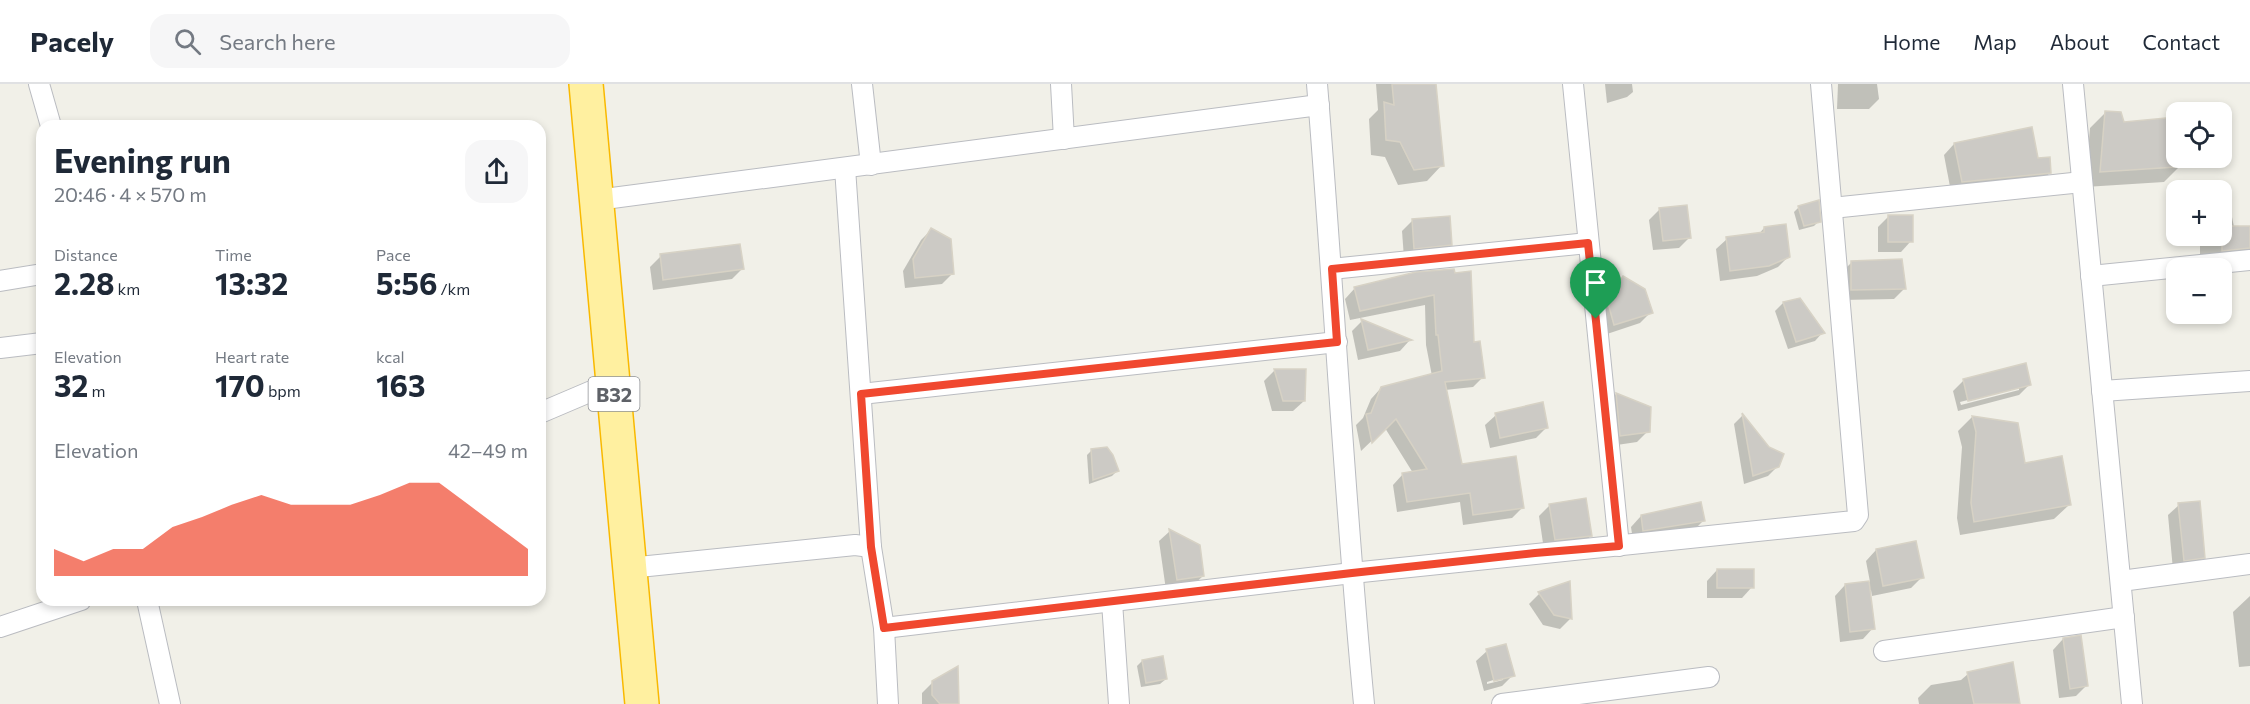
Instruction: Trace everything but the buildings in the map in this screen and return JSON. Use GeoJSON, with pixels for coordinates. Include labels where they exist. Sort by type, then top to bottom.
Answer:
{"type":"FeatureCollection","features":[{"type":"Feature","properties":{"kind":"highway","name":"B32"},"geometry":{"type":"LineString","coordinates":[[586,84],[642,704]]}},
{"type":"Feature","properties":{"kind":"street"},"geometry":{"type":"LineString","coordinates":[[39,84],[49,120]]}},
{"type":"Feature","properties":{"kind":"street"},"geometry":{"type":"LineString","coordinates":[[862,84],[871,165]]}},
{"type":"Feature","properties":{"kind":"street"},"geometry":{"type":"LineString","coordinates":[[1061,84],[1064,139]]}},
{"type":"Feature","properties":{"kind":"street"},"geometry":{"type":"LineString","coordinates":[[1317,84],[1352,573],[1364,704]]}},
{"type":"Feature","properties":{"kind":"street"},"geometry":{"type":"LineString","coordinates":[[1573,84],[1619,546]]}},
{"type":"Feature","properties":{"kind":"street"},"geometry":{"type":"LineString","coordinates":[[884,628],[1352,573],[1854,521],[1858,515],[1821,84]]}},
{"type":"Feature","properties":{"kind":"street"},"geometry":{"type":"LineString","coordinates":[[2073,84],[2132,704]]}},
{"type":"Feature","properties":{"kind":"street"},"geometry":{"type":"LineString","coordinates":[[597,200],[1318,105]]}},
{"type":"Feature","properties":{"kind":"street"},"geometry":{"type":"LineString","coordinates":[[846,168],[871,547],[884,628],[888,704]]}},
{"type":"Feature","properties":{"kind":"street"},"geometry":{"type":"LineString","coordinates":[[1832,208],[2082,182]]}},
{"type":"Feature","properties":{"kind":"street"},"geometry":{"type":"LineString","coordinates":[[1332,269],[1588,243]]}},
{"type":"Feature","properties":{"kind":"street"},"geometry":{"type":"LineString","coordinates":[[2091,276],[2250,261]]}},
{"type":"Feature","properties":{"kind":"street"},"geometry":{"type":"LineString","coordinates":[[0,281],[36,275]]}},
{"type":"Feature","properties":{"kind":"street"},"geometry":{"type":"LineString","coordinates":[[861,394],[1337,342]]}},
{"type":"Feature","properties":{"kind":"street"},"geometry":{"type":"LineString","coordinates":[[0,348],[36,343]]}},
{"type":"Feature","properties":{"kind":"street"},"geometry":{"type":"LineString","coordinates":[[546,410],[594,390],[612,379]]}},
{"type":"Feature","properties":{"kind":"street"},"geometry":{"type":"LineString","coordinates":[[2102,392],[2250,381]]}},
{"type":"Feature","properties":{"kind":"street"},"geometry":{"type":"LineString","coordinates":[[629,568],[855,546],[871,547]]}},
{"type":"Feature","properties":{"kind":"street"},"geometry":{"type":"LineString","coordinates":[[2121,581],[2250,564]]}},
{"type":"Feature","properties":{"kind":"street"},"geometry":{"type":"LineString","coordinates":[[1112,602],[1119,704]]}},
{"type":"Feature","properties":{"kind":"street"},"geometry":{"type":"LineString","coordinates":[[0,627],[63,606]]}},
{"type":"Feature","properties":{"kind":"street"},"geometry":{"type":"LineString","coordinates":[[148,606],[170,704]]}},
{"type":"Feature","properties":{"kind":"street"},"geometry":{"type":"LineString","coordinates":[[1884,651],[2124,617]]}},
{"type":"Feature","properties":{"kind":"street"},"geometry":{"type":"LineString","coordinates":[[1502,704],[1709,677]]}},
{"type":"Feature","properties":{"kind":"route"},"geometry":{"type":"LineString","coordinates":[[1588,243],[1596,319],[1619,546],[1352,573],[884,628],[871,547],[861,394],[1337,342],[1332,269],[1588,243]]}}]}
